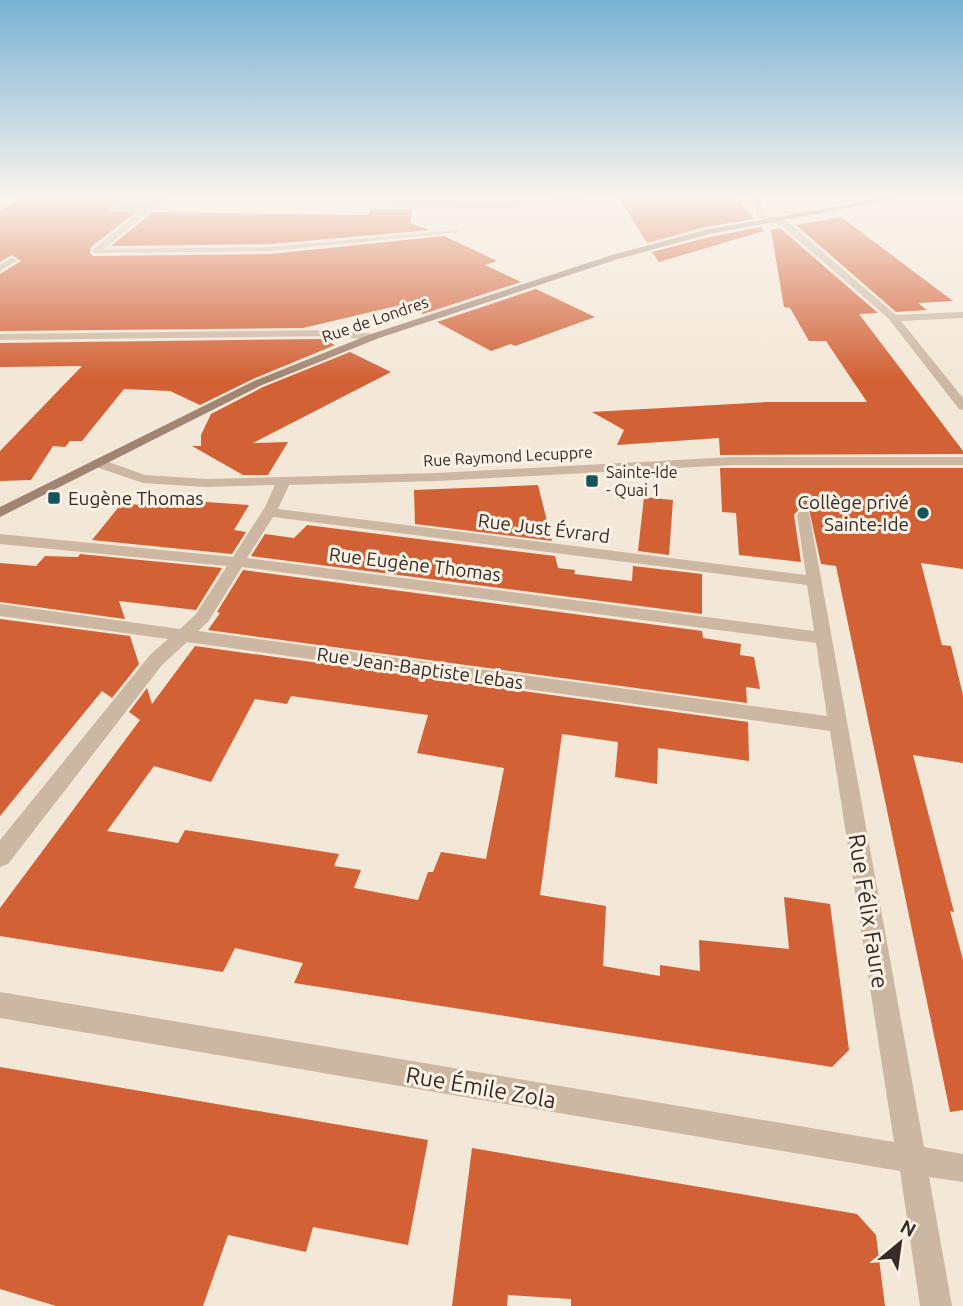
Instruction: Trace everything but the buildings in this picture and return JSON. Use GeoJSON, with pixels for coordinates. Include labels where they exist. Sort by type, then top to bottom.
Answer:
{"type":"FeatureCollection","features":[{"type":"Feature","properties":{"kind":"street","name":"Rue de Londres"},"geometry":{"type":"LineString","coordinates":[[0,513],[282,372],[373,337],[615,257]]}},
{"type":"Feature","properties":{"kind":"street"},"geometry":{"type":"LineString","coordinates":[[823,257],[894,318],[963,406]]}},
{"type":"Feature","properties":{"kind":"street"},"geometry":{"type":"LineString","coordinates":[[894,318],[963,315]]}},
{"type":"Feature","properties":{"kind":"street"},"geometry":{"type":"LineString","coordinates":[[0,337],[332,333],[373,337]]}},
{"type":"Feature","properties":{"kind":"street","name":"Rue Raymond Lecuppre"},"geometry":{"type":"LineString","coordinates":[[98,463],[143,479],[206,483],[652,467],[688,462],[963,461]]}},
{"type":"Feature","properties":{"kind":"street"},"geometry":{"type":"LineString","coordinates":[[0,857],[156,660],[202,618],[268,512],[283,482]]}},
{"type":"Feature","properties":{"kind":"street","name":"Rue Just Évrard"},"geometry":{"type":"LineString","coordinates":[[268,512],[816,581]]}},
{"type":"Feature","properties":{"kind":"street","name":"Rue Félix Faure"},"geometry":{"type":"LineString","coordinates":[[804,514],[896,1079],[936,1306]]}},
{"type":"Feature","properties":{"kind":"street","name":"Rue Eugène Thomas"},"geometry":{"type":"LineString","coordinates":[[0,539],[238,562],[825,638]]}},
{"type":"Feature","properties":{"kind":"street","name":"Rue Jean-Baptiste Lebas"},"geometry":{"type":"LineString","coordinates":[[0,610],[839,725]]}},
{"type":"Feature","properties":{"kind":"street","name":"Rue Émile Zola"},"geometry":{"type":"LineString","coordinates":[[0,1005],[963,1168]]}},
{"type":"Feature","properties":{"kind":"lane"},"geometry":{"type":"LineString","coordinates":[[0,260],[13,260],[0,269]]}},
{"type":"Feature","properties":{"kind":"place","name":"Sainte-Ide - Quai 1"},"geometry":{"type":"Point","coordinates":[592,481]}},
{"type":"Feature","properties":{"kind":"place","name":"Eugène Thomas"},"geometry":{"type":"Point","coordinates":[54,498]}},
{"type":"Feature","properties":{"kind":"place","name":"Collège privé Sainte-Ide"},"geometry":{"type":"Point","coordinates":[923,513]}}]}
